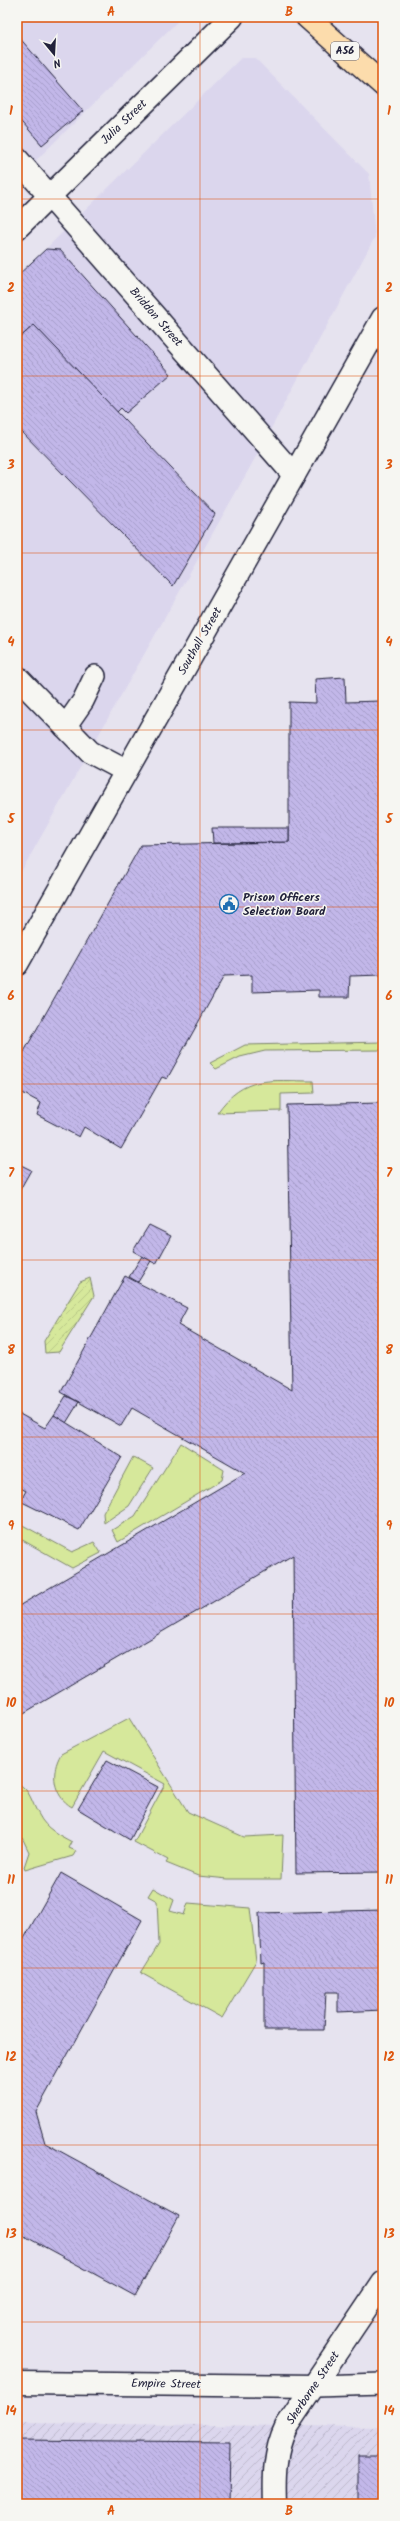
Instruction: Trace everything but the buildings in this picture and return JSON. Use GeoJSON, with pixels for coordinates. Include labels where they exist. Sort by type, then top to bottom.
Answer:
{"type":"FeatureCollection","features":[{"type":"Feature","properties":{"kind":"highway","name":"A56"},"geometry":{"type":"LineString","coordinates":[[307,17],[383,85]]}},
{"type":"Feature","properties":{"kind":"street","name":"Julia Street"},"geometry":{"type":"LineString","coordinates":[[17,228],[232,17]]}},
{"type":"Feature","properties":{"kind":"street","name":"Briddon Street"},"geometry":{"type":"LineString","coordinates":[[17,159],[294,475]]}},
{"type":"Feature","properties":{"kind":"street","name":"Southall Street"},"geometry":{"type":"LineString","coordinates":[[17,964],[383,318]]}},
{"type":"Feature","properties":{"kind":"street"},"geometry":{"type":"LineString","coordinates":[[17,677],[90,752],[126,772]]}},
{"type":"Feature","properties":{"kind":"street","name":"Sherborne Street"},"geometry":{"type":"LineString","coordinates":[[275,2504],[274,2471],[278,2448],[286,2427],[316,2386],[383,2283]]}},
{"type":"Feature","properties":{"kind":"street","name":"Empire Street"},"geometry":{"type":"LineString","coordinates":[[17,2383],[316,2386]]}},
{"type":"Feature","properties":{"kind":"lane"},"geometry":{"type":"LineString","coordinates":[[65,727],[82,701],[95,676]]}},
{"type":"Feature","properties":{"kind":"lane"},"geometry":{"type":"LineString","coordinates":[[316,2386],[383,2384]]}},
{"type":"Feature","properties":{"kind":"shaded area"},"geometry":{"type":"Polygon","coordinates":[[[17,17],[182,17],[17,179],[17,17]]]}},
{"type":"Feature","properties":{"kind":"shaded area"},"geometry":{"type":"Polygon","coordinates":[[[241,58],[255,58],[369,174],[375,237],[249,469],[17,879],[17,277],[241,58]]]}},
{"type":"Feature","properties":{"kind":"shaded area"},"geometry":{"type":"Polygon","coordinates":[[[17,2423],[383,2427],[383,2504],[17,2504],[17,2423]]]}},
{"type":"Feature","properties":{"kind":"green space"},"geometry":{"type":"Polygon","coordinates":[[[383,1042],[383,1050],[265,1051],[240,1057],[216,1069],[210,1063],[245,1045],[383,1042]]]}},
{"type":"Feature","properties":{"kind":"green space"},"geometry":{"type":"Polygon","coordinates":[[[313,1081],[314,1093],[281,1094],[281,1111],[217,1113],[227,1100],[237,1092],[259,1082],[313,1081]]]}},
{"type":"Feature","properties":{"kind":"green space"},"geometry":{"type":"Polygon","coordinates":[[[90,1278],[94,1296],[59,1352],[45,1353],[44,1341],[80,1282],[90,1278]]]}},
{"type":"Feature","properties":{"kind":"green space"},"geometry":{"type":"Polygon","coordinates":[[[181,1443],[224,1470],[222,1480],[118,1542],[112,1530],[135,1516],[181,1443]]]}},
{"type":"Feature","properties":{"kind":"green space"},"geometry":{"type":"Polygon","coordinates":[[[133,1457],[153,1468],[129,1506],[104,1523],[103,1513],[133,1457]]]}},
{"type":"Feature","properties":{"kind":"green space"},"geometry":{"type":"Polygon","coordinates":[[[17,1522],[72,1552],[94,1542],[101,1553],[72,1568],[17,1537],[17,1522]]]}},
{"type":"Feature","properties":{"kind":"green space"},"geometry":{"type":"Polygon","coordinates":[[[129,1718],[188,1812],[244,1837],[283,1835],[281,1879],[228,1879],[198,1876],[166,1863],[168,1860],[134,1842],[165,1784],[104,1751],[72,1807],[61,1797],[55,1783],[55,1768],[61,1754],[129,1718]]]}},
{"type":"Feature","properties":{"kind":"green space"},"geometry":{"type":"Polygon","coordinates":[[[17,1783],[28,1793],[45,1824],[62,1837],[72,1842],[69,1848],[76,1851],[73,1856],[25,1870],[24,1867],[29,1852],[17,1827],[17,1783]]]}},
{"type":"Feature","properties":{"kind":"green space"},"geometry":{"type":"Polygon","coordinates":[[[153,1888],[174,1900],[170,1911],[184,1915],[188,1903],[250,1908],[256,1961],[222,2018],[141,1973],[159,1944],[157,1901],[148,1896],[153,1888]]]}},
{"type":"Feature","properties":{"kind":"place","name":"Prison Officers Selection Board"},"geometry":{"type":"Point","coordinates":[229,904]}}]}
